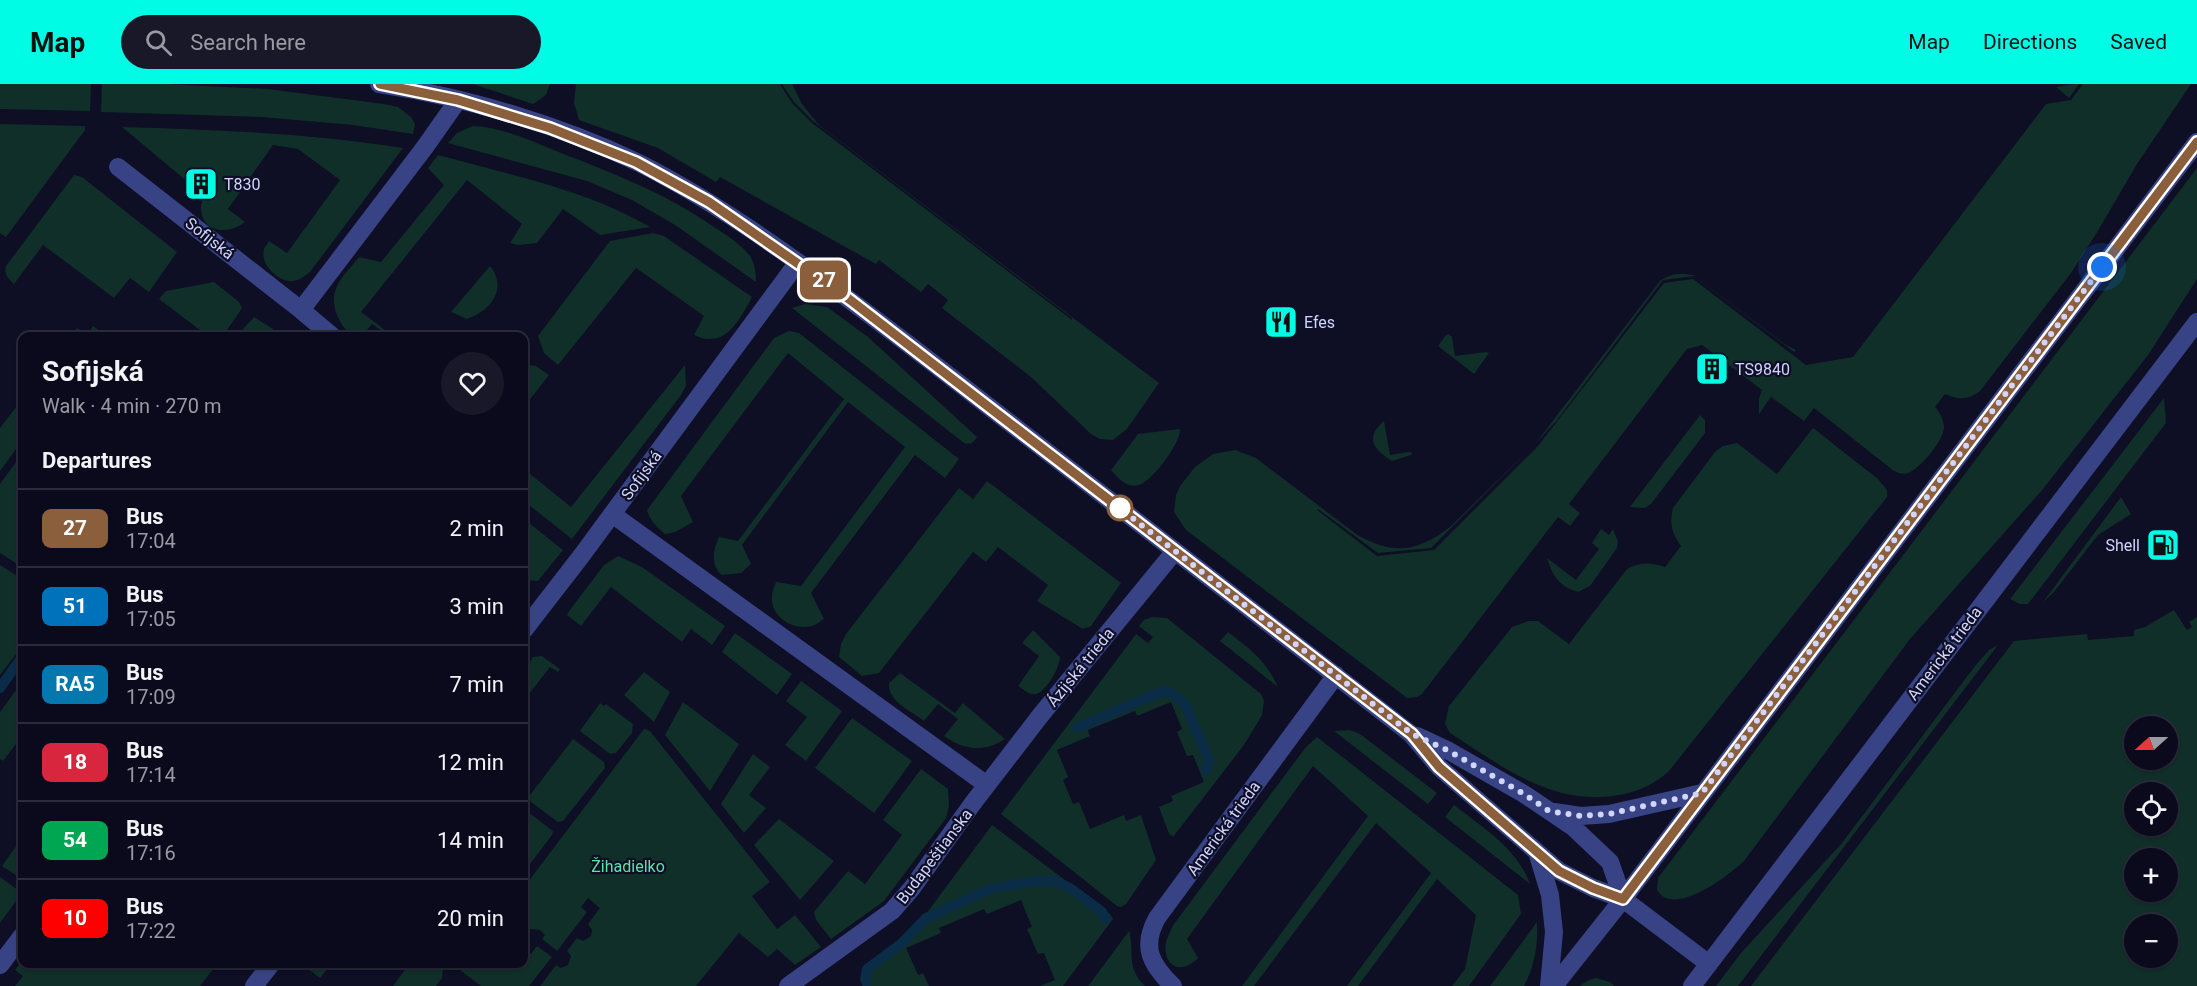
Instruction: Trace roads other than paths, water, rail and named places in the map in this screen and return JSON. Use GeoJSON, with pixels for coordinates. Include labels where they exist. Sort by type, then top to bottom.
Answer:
{"type":"FeatureCollection","features":[{"type":"Feature","properties":{"kind":"street"},"geometry":{"type":"LineString","coordinates":[[379,84],[458,100],[550,128],[636,162],[709,202],[849,299],[1412,734],[1439,767],[1559,871],[1593,888],[1623,899],[1709,964]]}},
{"type":"Feature","properties":{"kind":"street"},"geometry":{"type":"LineString","coordinates":[[302,310],[458,100]]}},
{"type":"Feature","properties":{"kind":"street"},"geometry":{"type":"LineString","coordinates":[[1554,986],[1623,899],[2197,142]]}},
{"type":"Feature","properties":{"kind":"street","name":"Sofijská"},"geometry":{"type":"LineString","coordinates":[[118,167],[327,332]]}},
{"type":"Feature","properties":{"kind":"street","name":"Sofijská"},"geometry":{"type":"LineString","coordinates":[[528,625],[798,262]]}},
{"type":"Feature","properties":{"kind":"street","name":"Americká trieda"},"geometry":{"type":"LineString","coordinates":[[1692,986],[2197,322]]}},
{"type":"Feature","properties":{"kind":"street","name":"Sofijská"},"geometry":{"type":"LineString","coordinates":[[612,514],[987,785]]}},
{"type":"Feature","properties":{"kind":"street","name":"Ázijská trieda"},"geometry":{"type":"LineString","coordinates":[[987,785],[1175,551]]}},
{"type":"Feature","properties":{"kind":"street","name":"Americká trieda"},"geometry":{"type":"LineString","coordinates":[[1173,986],[1154,965],[1150,952],[1149,933],[1164,909],[1336,675]]}},
{"type":"Feature","properties":{"kind":"street"},"geometry":{"type":"LineString","coordinates":[[1412,734],[1449,751],[1524,794],[1573,827],[1610,862],[1623,899]]}},
{"type":"Feature","properties":{"kind":"street","name":"Budapeštianska"},"geometry":{"type":"LineString","coordinates":[[788,986],[892,911],[912,888],[987,785]]}},
{"type":"Feature","properties":{"kind":"street"},"geometry":{"type":"LineString","coordinates":[[1549,811],[1581,816],[1609,814],[1702,793]]}},
{"type":"Feature","properties":{"kind":"street"},"geometry":{"type":"LineString","coordinates":[[1537,852],[1550,896],[1554,932],[1549,986]]}},
{"type":"Feature","properties":{"kind":"street"},"geometry":{"type":"LineString","coordinates":[[0,965],[18,941]]}},
{"type":"Feature","properties":{"kind":"street"},"geometry":{"type":"LineString","coordinates":[[254,986],[268,968]]}},
{"type":"Feature","properties":{"kind":"waterway"},"geometry":{"type":"LineString","coordinates":[[0,688],[18,663]]}},
{"type":"Feature","properties":{"kind":"waterway"},"geometry":{"type":"LineString","coordinates":[[1077,728],[1164,691],[1173,694],[1185,704],[1209,760],[1206,771]]}},
{"type":"Feature","properties":{"kind":"waterway"},"geometry":{"type":"LineString","coordinates":[[867,984],[865,979],[867,969],[902,943],[926,918],[993,888],[1037,881],[1055,881],[1070,888],[1097,908],[1105,919]]}},
{"type":"Feature","properties":{"kind":"place","name":"T830"},"geometry":{"type":"Point","coordinates":[201,184]}},
{"type":"Feature","properties":{"kind":"place","name":"Efes"},"geometry":{"type":"Point","coordinates":[1281,322]}},
{"type":"Feature","properties":{"kind":"place","name":"TS9840"},"geometry":{"type":"Point","coordinates":[1712,369]}},
{"type":"Feature","properties":{"kind":"place","name":"Shell"},"geometry":{"type":"Point","coordinates":[2163,545]}},
{"type":"Feature","properties":{"kind":"park label","name":"Žihadielko"},"geometry":{"type":"Point","coordinates":[628,866]}}]}
